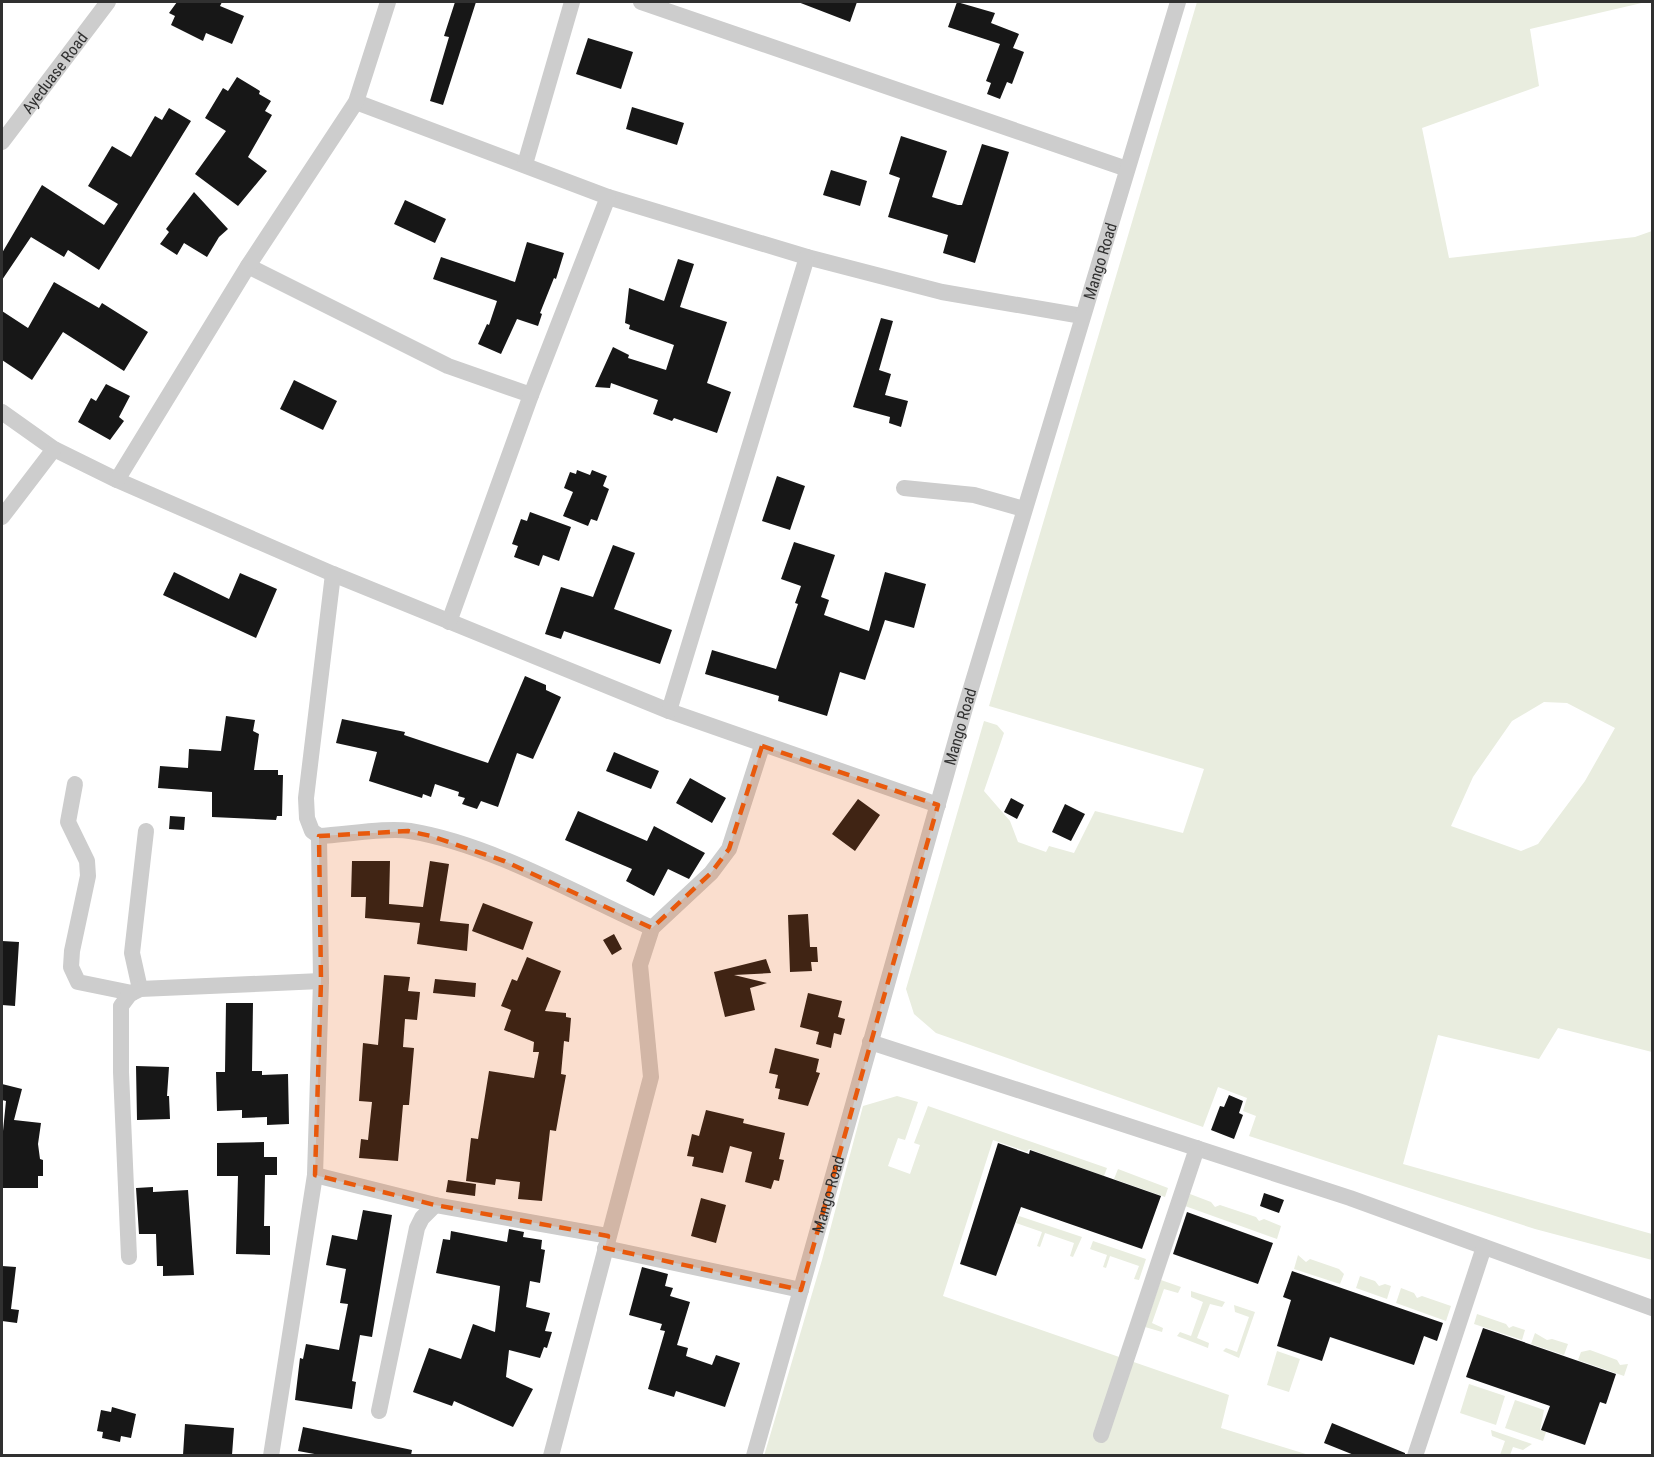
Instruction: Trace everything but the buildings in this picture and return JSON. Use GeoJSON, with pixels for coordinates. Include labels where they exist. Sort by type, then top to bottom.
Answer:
{"type":"FeatureCollection","features":[{"type":"Feature","properties":{"kind":"street","name":"Ayeduase Road"},"geometry":{"type":"LineString","coordinates":[[2,142],[108,2]]}},
{"type":"Feature","properties":{"kind":"street"},"geometry":{"type":"LineString","coordinates":[[117,480],[248,266],[356,102],[388,2]]}},
{"type":"Feature","properties":{"kind":"street"},"geometry":{"type":"LineString","coordinates":[[525,164],[572,2]]}},
{"type":"Feature","properties":{"kind":"street"},"geometry":{"type":"LineString","coordinates":[[641,2],[1126,169]]}},
{"type":"Feature","properties":{"kind":"street","name":"Mango Road"},"geometry":{"type":"LineString","coordinates":[[754,1455],[870,1042],[1024,509],[1178,2]]}},
{"type":"Feature","properties":{"kind":"street"},"geometry":{"type":"LineString","coordinates":[[356,102],[608,197],[807,257],[942,292],[1082,316]]}},
{"type":"Feature","properties":{"kind":"street"},"geometry":{"type":"LineString","coordinates":[[449,622],[531,394],[608,197]]}},
{"type":"Feature","properties":{"kind":"street"},"geometry":{"type":"LineString","coordinates":[[669,711],[807,257]]}},
{"type":"Feature","properties":{"kind":"street"},"geometry":{"type":"LineString","coordinates":[[248,266],[448,366],[531,394]]}},
{"type":"Feature","properties":{"kind":"street"},"geometry":{"type":"LineString","coordinates":[[2,412],[54,449],[117,480],[333,574],[669,711],[762,746],[938,805]]}},
{"type":"Feature","properties":{"kind":"street"},"geometry":{"type":"LineString","coordinates":[[2,517],[54,449]]}},
{"type":"Feature","properties":{"kind":"street"},"geometry":{"type":"LineString","coordinates":[[904,488],[974,495],[1024,509]]}},
{"type":"Feature","properties":{"kind":"street"},"geometry":{"type":"LineString","coordinates":[[333,574],[306,798],[307,818],[312,831],[319,836],[408,831],[431,836],[504,861],[652,928]]}},
{"type":"Feature","properties":{"kind":"street"},"geometry":{"type":"LineString","coordinates":[[551,1455],[651,1077],[640,965],[652,928],[711,873],[729,849],[762,746]]}},
{"type":"Feature","properties":{"kind":"street"},"geometry":{"type":"LineString","coordinates":[[75,784],[68,822],[87,861],[88,876],[71,967],[78,982],[136,991],[321,981]]}},
{"type":"Feature","properties":{"kind":"street"},"geometry":{"type":"LineString","coordinates":[[136,991],[132,953],[146,831]]}},
{"type":"Feature","properties":{"kind":"street"},"geometry":{"type":"LineString","coordinates":[[271,1455],[315,1175],[321,981],[319,836]]}},
{"type":"Feature","properties":{"kind":"street"},"geometry":{"type":"LineString","coordinates":[[129,1257],[121,1084],[121,1006],[136,991]]}},
{"type":"Feature","properties":{"kind":"street"},"geometry":{"type":"LineString","coordinates":[[870,1042],[1350,1198],[1653,1308]]}},
{"type":"Feature","properties":{"kind":"street"},"geometry":{"type":"LineString","coordinates":[[1101,1435],[1197,1148]]}},
{"type":"Feature","properties":{"kind":"street"},"geometry":{"type":"LineString","coordinates":[[315,1175],[435,1205],[607,1242],[801,1290]]}},
{"type":"Feature","properties":{"kind":"street"},"geometry":{"type":"LineString","coordinates":[[379,1411],[417,1228],[422,1218],[435,1205]]}},
{"type":"Feature","properties":{"kind":"street"},"geometry":{"type":"LineString","coordinates":[[1415,1455],[1484,1247]]}},
{"type":"Feature","properties":{"kind":"highlighted area"},"geometry":{"type":"Polygon","coordinates":[[[762,746],[938,805],[801,1290],[605,1248],[608,1236],[435,1205],[315,1175],[321,981],[319,836],[408,831],[431,836],[504,861],[652,928],[711,873],[729,849],[762,746]]]}},
{"type":"Feature","properties":{"kind":"shaded area"},"geometry":{"type":"Polygon","coordinates":[[[1197,2],[1646,2],[1530,29],[1539,86],[1422,128],[1449,258],[1635,237],[1652,231],[1652,1052],[1558,1028],[1539,1059],[1438,1035],[1403,1164],[1652,1234],[1652,1260],[1535,1229],[1249,1136],[1256,1116],[1243,1111],[1247,1098],[1218,1087],[1203,1127],[936,1033],[914,1014],[906,989],[984,721],[997,725],[1004,733],[984,791],[1010,821],[1018,842],[1046,852],[1049,846],[1074,853],[1095,811],[1183,833],[1204,769],[989,706],[1197,2]],[[1544,702],[1512,721],[1473,777],[1451,826],[1521,851],[1538,844],[1585,781],[1615,728],[1567,703],[1544,702]]]}},
{"type":"Feature","properties":{"kind":"shaded area"},"geometry":{"type":"Polygon","coordinates":[[[897,1096],[918,1102],[905,1140],[898,1138],[888,1166],[910,1174],[920,1145],[914,1143],[928,1106],[1107,1168],[1104,1176],[1029,1149],[1027,1152],[993,1140],[943,1296],[1229,1395],[1221,1428],[1309,1455],[764,1456],[822,1260],[863,1106],[897,1096]]]}},
{"type":"Feature","properties":{"kind":"shaded area"},"geometry":{"type":"Polygon","coordinates":[[[1118,1169],[1168,1188],[1165,1197],[1114,1179],[1118,1169]]]}},
{"type":"Feature","properties":{"kind":"shaded area"},"geometry":{"type":"Polygon","coordinates":[[[1190,1194],[1211,1202],[1215,1207],[1220,1205],[1256,1217],[1259,1221],[1264,1219],[1281,1226],[1277,1239],[1185,1206],[1190,1194]]]}},
{"type":"Feature","properties":{"kind":"shaded area"},"geometry":{"type":"Polygon","coordinates":[[[1019,1216],[1082,1237],[1073,1257],[1070,1256],[1074,1243],[1045,1233],[1040,1247],[1037,1246],[1042,1232],[1016,1223],[1019,1216]]]}},
{"type":"Feature","properties":{"kind":"shaded area"},"geometry":{"type":"Polygon","coordinates":[[[1093,1241],[1146,1259],[1139,1280],[1134,1279],[1139,1266],[1110,1256],[1106,1268],[1103,1267],[1107,1255],[1090,1249],[1093,1241]]]}},
{"type":"Feature","properties":{"kind":"shaded area"},"geometry":{"type":"Polygon","coordinates":[[[1298,1255],[1306,1262],[1310,1259],[1339,1269],[1344,1274],[1340,1284],[1294,1269],[1298,1255]]]}},
{"type":"Feature","properties":{"kind":"shaded area"},"geometry":{"type":"Polygon","coordinates":[[[1360,1276],[1375,1281],[1379,1286],[1385,1284],[1391,1286],[1387,1299],[1356,1288],[1360,1276]]]}},
{"type":"Feature","properties":{"kind":"shaded area"},"geometry":{"type":"Polygon","coordinates":[[[1161,1280],[1181,1287],[1178,1293],[1164,1289],[1152,1323],[1163,1328],[1162,1332],[1145,1327],[1161,1280]]]}},
{"type":"Feature","properties":{"kind":"shaded area"},"geometry":{"type":"Polygon","coordinates":[[[1401,1288],[1414,1293],[1417,1298],[1422,1296],[1451,1306],[1446,1321],[1396,1303],[1401,1288]]]}},
{"type":"Feature","properties":{"kind":"shaded area"},"geometry":{"type":"Polygon","coordinates":[[[1191,1291],[1225,1302],[1222,1307],[1210,1304],[1197,1338],[1209,1343],[1208,1348],[1177,1336],[1180,1332],[1191,1336],[1203,1302],[1191,1297],[1191,1291]]]}},
{"type":"Feature","properties":{"kind":"shaded area"},"geometry":{"type":"Polygon","coordinates":[[[1234,1305],[1255,1312],[1239,1358],[1223,1351],[1226,1348],[1237,1352],[1249,1317],[1235,1312],[1234,1305]]]}},
{"type":"Feature","properties":{"kind":"shaded area"},"geometry":{"type":"Polygon","coordinates":[[[1477,1314],[1506,1324],[1509,1328],[1513,1326],[1525,1330],[1522,1340],[1474,1324],[1477,1314]]]}},
{"type":"Feature","properties":{"kind":"shaded area"},"geometry":{"type":"Polygon","coordinates":[[[1535,1333],[1547,1340],[1552,1339],[1568,1344],[1564,1355],[1531,1344],[1535,1333]]]}},
{"type":"Feature","properties":{"kind":"shaded area"},"geometry":{"type":"Polygon","coordinates":[[[1590,1350],[1617,1360],[1620,1365],[1628,1364],[1624,1376],[1578,1360],[1581,1352],[1590,1350]]]}},
{"type":"Feature","properties":{"kind":"shaded area"},"geometry":{"type":"Polygon","coordinates":[[[1277,1351],[1300,1359],[1289,1392],[1267,1385],[1277,1351]]]}},
{"type":"Feature","properties":{"kind":"shaded area"},"geometry":{"type":"Polygon","coordinates":[[[1469,1384],[1505,1396],[1496,1425],[1460,1413],[1469,1384]]]}},
{"type":"Feature","properties":{"kind":"shaded area"},"geometry":{"type":"Polygon","coordinates":[[[1515,1400],[1544,1410],[1540,1430],[1546,1432],[1543,1441],[1505,1428],[1515,1400]]]}},
{"type":"Feature","properties":{"kind":"shaded area"},"geometry":{"type":"Polygon","coordinates":[[[1491,1430],[1532,1444],[1523,1450],[1513,1447],[1510,1455],[1500,1455],[1505,1441],[1492,1436],[1491,1430]]]}}]}
